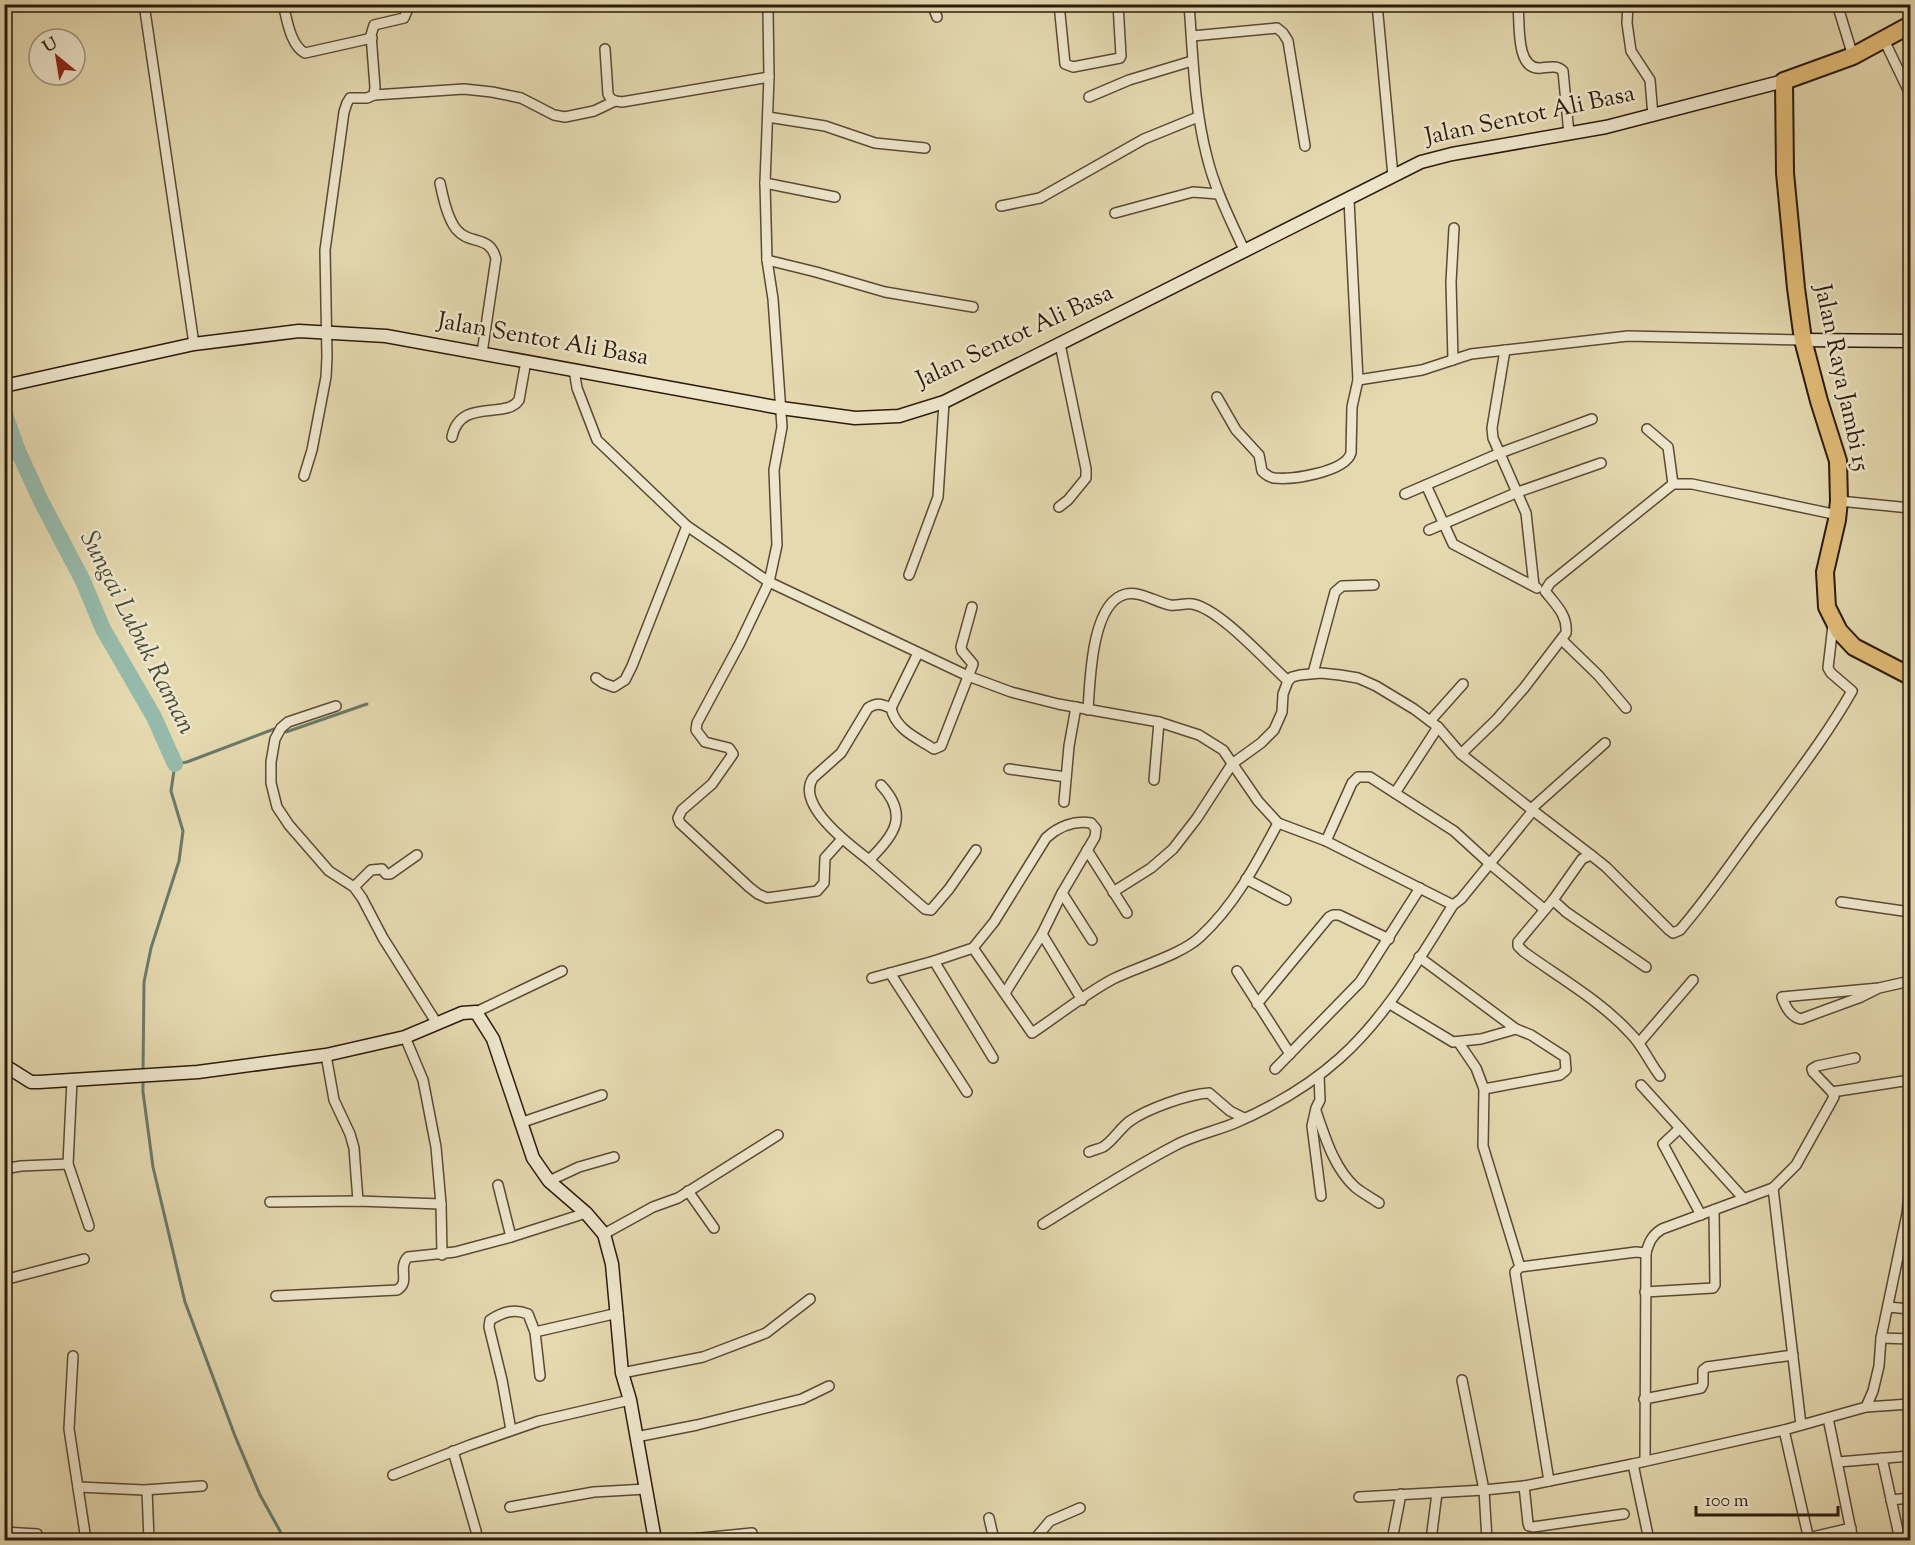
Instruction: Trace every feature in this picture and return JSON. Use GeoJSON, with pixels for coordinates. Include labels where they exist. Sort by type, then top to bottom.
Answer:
{"type":"FeatureCollection","features":[{"type":"Feature","properties":{"kind":"highway","name":"Jalan Sentot Ali Basa"},"geometry":{"type":"LineString","coordinates":[[1784,81],[1852,56],[1911,25]]}},
{"type":"Feature","properties":{"kind":"highway","name":"Jalan Raya Jambi 15"},"geometry":{"type":"LineString","coordinates":[[1784,81],[1785,173],[1803,340],[1838,461],[1838,508],[1825,572],[1827,607],[1833,623],[1854,647],[1911,676]]}},
{"type":"Feature","properties":{"kind":"main road","name":"Jalan Sentot Ali Basa"},"geometry":{"type":"LineString","coordinates":[[4,386],[194,344],[299,331],[386,336],[782,408],[855,418],[899,416],[944,402],[1421,162],[1452,154],[1606,127],[1784,81]]}},
{"type":"Feature","properties":{"kind":"main road"},"geometry":{"type":"LineString","coordinates":[[1803,340],[1911,341]]}},
{"type":"Feature","properties":{"kind":"main road"},"geometry":{"type":"LineString","coordinates":[[4,1065],[31,1082],[198,1072],[326,1055],[405,1037],[436,1022],[462,1013],[476,1012],[493,1039],[533,1158],[549,1180],[586,1213],[604,1234],[612,1264],[622,1372],[630,1400],[655,1540]]}},
{"type":"Feature","properties":{"kind":"street"},"geometry":{"type":"LineString","coordinates":[[144,4],[194,344]]}},
{"type":"Feature","properties":{"kind":"street"},"geometry":{"type":"LineString","coordinates":[[283,4],[294,42],[300,51],[305,53],[372,38]]}},
{"type":"Feature","properties":{"kind":"street"},"geometry":{"type":"LineString","coordinates":[[374,94],[372,38],[374,25],[404,18],[410,4]]}},
{"type":"Feature","properties":{"kind":"street"},"geometry":{"type":"LineString","coordinates":[[767,4],[769,77],[765,183],[767,260],[773,299],[782,408],[780,418],[782,427],[773,482],[777,545],[768,582],[740,643],[697,723],[696,730],[705,742],[729,748],[732,754],[712,784],[682,810],[678,818],[680,823],[749,887],[767,898],[817,891],[824,883],[825,858],[842,838]]}},
{"type":"Feature","properties":{"kind":"street"},"geometry":{"type":"LineString","coordinates":[[932,4],[937,16]]}},
{"type":"Feature","properties":{"kind":"street"},"geometry":{"type":"LineString","coordinates":[[1059,4],[1065,64],[1073,67],[1120,58],[1118,4]]}},
{"type":"Feature","properties":{"kind":"street"},"geometry":{"type":"LineString","coordinates":[[1189,4],[1198,117],[1207,157],[1218,194],[1245,252]]}},
{"type":"Feature","properties":{"kind":"street"},"geometry":{"type":"LineString","coordinates":[[1377,4],[1393,176]]}},
{"type":"Feature","properties":{"kind":"street"},"geometry":{"type":"LineString","coordinates":[[1518,4],[1521,48],[1526,61],[1530,66],[1536,68],[1554,66],[1563,71],[1569,134]]}},
{"type":"Feature","properties":{"kind":"street"},"geometry":{"type":"LineString","coordinates":[[1628,4],[1627,23],[1631,51],[1650,80],[1653,116]]}},
{"type":"Feature","properties":{"kind":"street"},"geometry":{"type":"LineString","coordinates":[[1837,4],[1852,56]]}},
{"type":"Feature","properties":{"kind":"street"},"geometry":{"type":"LineString","coordinates":[[1192,36],[1277,28],[1283,33],[1288,41],[1305,146]]}},
{"type":"Feature","properties":{"kind":"street"},"geometry":{"type":"LineString","coordinates":[[1884,40],[1911,94]]}},
{"type":"Feature","properties":{"kind":"street"},"geometry":{"type":"LineString","coordinates":[[604,49],[608,94],[615,101],[622,102],[769,77]]}},
{"type":"Feature","properties":{"kind":"street"},"geometry":{"type":"LineString","coordinates":[[1089,97],[1129,80],[1192,61]]}},
{"type":"Feature","properties":{"kind":"street"},"geometry":{"type":"LineString","coordinates":[[304,476],[312,450],[326,377],[325,250],[344,112],[350,98],[368,98],[374,94],[464,89],[521,98],[554,115],[565,117],[594,111],[615,101]]}},
{"type":"Feature","properties":{"kind":"street"},"geometry":{"type":"LineString","coordinates":[[768,117],[825,126],[875,143],[925,148]]}},
{"type":"Feature","properties":{"kind":"street"},"geometry":{"type":"LineString","coordinates":[[1001,206],[1040,198],[1144,139],[1198,117]]}},
{"type":"Feature","properties":{"kind":"street"},"geometry":{"type":"LineString","coordinates":[[440,183],[456,228],[465,236],[488,244],[494,249],[496,259],[482,353]]}},
{"type":"Feature","properties":{"kind":"street"},"geometry":{"type":"LineString","coordinates":[[765,183],[835,198]]}},
{"type":"Feature","properties":{"kind":"street"},"geometry":{"type":"LineString","coordinates":[[1115,213],[1193,192],[1218,194]]}},
{"type":"Feature","properties":{"kind":"street"},"geometry":{"type":"LineString","coordinates":[[1217,397],[1236,430],[1259,455],[1262,471],[1272,478],[1298,477],[1322,472],[1349,459],[1352,407],[1358,380],[1349,200]]}},
{"type":"Feature","properties":{"kind":"street"},"geometry":{"type":"LineString","coordinates":[[1452,360],[1451,282],[1454,228]]}},
{"type":"Feature","properties":{"kind":"street"},"geometry":{"type":"LineString","coordinates":[[767,260],[885,292],[973,307]]}},
{"type":"Feature","properties":{"kind":"street"},"geometry":{"type":"LineString","coordinates":[[1358,380],[1422,370],[1471,354],[1628,336],[1803,340]]}},
{"type":"Feature","properties":{"kind":"street"},"geometry":{"type":"LineString","coordinates":[[1059,507],[1068,500],[1086,478],[1060,344]]}},
{"type":"Feature","properties":{"kind":"street"},"geometry":{"type":"LineString","coordinates":[[1505,350],[1492,428],[1493,438],[1518,492],[1528,522],[1534,586]]}},
{"type":"Feature","properties":{"kind":"street"},"geometry":{"type":"LineString","coordinates":[[452,437],[456,424],[468,416],[489,409],[506,409],[516,405],[519,400],[526,361]]}},
{"type":"Feature","properties":{"kind":"street"},"geometry":{"type":"LineString","coordinates":[[574,370],[577,388],[597,440],[687,526],[768,582],[968,676],[1011,692],[1088,710],[1159,722],[1199,735],[1223,750],[1257,801],[1278,823],[1326,841],[1453,905]]}},
{"type":"Feature","properties":{"kind":"street"},"geometry":{"type":"LineString","coordinates":[[909,575],[938,497],[944,402]]}},
{"type":"Feature","properties":{"kind":"street"},"geometry":{"type":"LineString","coordinates":[[1405,494],[1500,453],[1592,419]]}},
{"type":"Feature","properties":{"kind":"street"},"geometry":{"type":"LineString","coordinates":[[1647,429],[1668,447],[1672,484]]}},
{"type":"Feature","properties":{"kind":"street"},"geometry":{"type":"LineString","coordinates":[[1429,530],[1518,492],[1601,463]]}},
{"type":"Feature","properties":{"kind":"street"},"geometry":{"type":"LineString","coordinates":[[1545,591],[1557,578],[1672,484],[1692,484],[1838,508],[1911,508]]}},
{"type":"Feature","properties":{"kind":"street"},"geometry":{"type":"LineString","coordinates":[[1426,485],[1453,544],[1545,591],[1565,617],[1567,625],[1562,640],[1524,688],[1497,719],[1461,754]]}},
{"type":"Feature","properties":{"kind":"street"},"geometry":{"type":"LineString","coordinates":[[596,678],[614,687],[625,680],[687,526]]}},
{"type":"Feature","properties":{"kind":"street"},"geometry":{"type":"LineString","coordinates":[[1313,674],[1335,592],[1342,586],[1374,585]]}},
{"type":"Feature","properties":{"kind":"street"},"geometry":{"type":"LineString","coordinates":[[1088,710],[1100,621],[1113,602],[1127,594],[1171,605],[1192,604],[1202,607],[1245,639],[1288,681]]}},
{"type":"Feature","properties":{"kind":"street"},"geometry":{"type":"LineString","coordinates":[[972,607],[961,647],[973,664],[941,746],[934,749],[906,732],[896,721],[891,708],[880,703],[873,704],[868,708],[841,753],[810,783],[811,797],[831,828],[925,909],[931,910],[949,889],[976,850]]}},
{"type":"Feature","properties":{"kind":"street"},"geometry":{"type":"LineString","coordinates":[[1113,892],[1151,868],[1173,849],[1197,818],[1232,764],[1261,743],[1274,730],[1282,712],[1283,694],[1288,681],[1292,677],[1313,674],[1358,678],[1414,709],[1434,724],[1461,754],[1606,867],[1673,933],[1680,930],[1714,889],[1805,765],[1839,715],[1852,691],[1828,668],[1833,623]]}},
{"type":"Feature","properties":{"kind":"street"},"geometry":{"type":"LineString","coordinates":[[1562,640],[1578,654],[1626,708]]}},
{"type":"Feature","properties":{"kind":"street"},"geometry":{"type":"LineString","coordinates":[[891,708],[918,653]]}},
{"type":"Feature","properties":{"kind":"street"},"geometry":{"type":"LineString","coordinates":[[1395,793],[1434,724],[1463,684]]}},
{"type":"Feature","properties":{"kind":"street"},"geometry":{"type":"LineString","coordinates":[[336,706],[297,718],[280,728],[275,739],[271,762],[272,783],[278,807],[289,825],[329,871],[354,887],[436,1022]]}},
{"type":"Feature","properties":{"kind":"street"},"geometry":{"type":"LineString","coordinates":[[1064,802],[1069,746],[1076,707]]}},
{"type":"Feature","properties":{"kind":"street"},"geometry":{"type":"LineString","coordinates":[[1154,780],[1159,722]]}},
{"type":"Feature","properties":{"kind":"street"},"geometry":{"type":"LineString","coordinates":[[1043,1224],[1177,1144],[1244,1118],[1282,1099],[1319,1076],[1369,1030],[1390,1004],[1453,905],[1461,899],[1531,813],[1531,809],[1605,743]]}},
{"type":"Feature","properties":{"kind":"street"},"geometry":{"type":"LineString","coordinates":[[1009,769],[1066,777]]}},
{"type":"Feature","properties":{"kind":"street"},"geometry":{"type":"LineString","coordinates":[[1326,841],[1352,783],[1358,777],[1370,777],[1454,831],[1544,909]]}},
{"type":"Feature","properties":{"kind":"street"},"geometry":{"type":"LineString","coordinates":[[869,860],[887,840],[896,821],[897,811],[894,802],[881,785]]}},
{"type":"Feature","properties":{"kind":"street"},"geometry":{"type":"LineString","coordinates":[[872,978],[973,948],[994,922],[1046,838],[1056,829],[1072,824],[1091,823],[1096,829],[1095,837],[1062,893],[1042,934],[1005,993]]}},
{"type":"Feature","properties":{"kind":"street"},"geometry":{"type":"LineString","coordinates":[[973,948],[1032,1034],[1111,980],[1181,949],[1199,938],[1258,862],[1278,823]]}},
{"type":"Feature","properties":{"kind":"street"},"geometry":{"type":"LineString","coordinates":[[1087,850],[1126,913]]}},
{"type":"Feature","properties":{"kind":"street"},"geometry":{"type":"LineString","coordinates":[[354,887],[371,870],[382,869],[386,874],[390,874],[417,855]]}},
{"type":"Feature","properties":{"kind":"street"},"geometry":{"type":"LineString","coordinates":[[1591,855],[1582,859],[1553,900],[1518,942],[1518,946],[1608,1012],[1639,1043],[1660,1076]]}},
{"type":"Feature","properties":{"kind":"street"},"geometry":{"type":"LineString","coordinates":[[1246,879],[1286,900]]}},
{"type":"Feature","properties":{"kind":"street"},"geometry":{"type":"LineString","coordinates":[[1275,1069],[1360,982],[1420,888]]}},
{"type":"Feature","properties":{"kind":"street"},"geometry":{"type":"LineString","coordinates":[[1062,893],[1092,940]]}},
{"type":"Feature","properties":{"kind":"street"},"geometry":{"type":"LineString","coordinates":[[1553,900],[1566,912],[1646,967]]}},
{"type":"Feature","properties":{"kind":"street"},"geometry":{"type":"LineString","coordinates":[[1841,902],[1911,912]]}},
{"type":"Feature","properties":{"kind":"street"},"geometry":{"type":"LineString","coordinates":[[1257,1004],[1333,915],[1339,915],[1389,939]]}},
{"type":"Feature","properties":{"kind":"street"},"geometry":{"type":"LineString","coordinates":[[1042,934],[1082,1000]]}},
{"type":"Feature","properties":{"kind":"street"},"geometry":{"type":"LineString","coordinates":[[1419,957],[1516,1029],[1531,1035],[1565,1057],[1566,1070],[1560,1075],[1484,1089]]}},
{"type":"Feature","properties":{"kind":"street"},"geometry":{"type":"LineString","coordinates":[[934,961],[993,1058]]}},
{"type":"Feature","properties":{"kind":"street"},"geometry":{"type":"LineString","coordinates":[[476,1012],[562,970]]}},
{"type":"Feature","properties":{"kind":"street"},"geometry":{"type":"LineString","coordinates":[[1237,971],[1290,1054]]}},
{"type":"Feature","properties":{"kind":"street"},"geometry":{"type":"LineString","coordinates":[[890,974],[966,1092]]}},
{"type":"Feature","properties":{"kind":"street"},"geometry":{"type":"LineString","coordinates":[[1639,1043],[1693,980]]}},
{"type":"Feature","properties":{"kind":"street"},"geometry":{"type":"LineString","coordinates":[[1879,988],[1802,1019],[1796,1018],[1788,1011],[1782,997],[1879,988],[1911,981]]}},
{"type":"Feature","properties":{"kind":"street"},"geometry":{"type":"LineString","coordinates":[[1390,1004],[1453,1042],[1481,1039],[1516,1029]]}},
{"type":"Feature","properties":{"kind":"street"},"geometry":{"type":"LineString","coordinates":[[405,1037],[423,1080],[436,1146],[441,1204],[442,1255]]}},
{"type":"Feature","properties":{"kind":"street"},"geometry":{"type":"LineString","coordinates":[[1460,1043],[1476,1068],[1484,1089],[1484,1146],[1520,1267]]}},
{"type":"Feature","properties":{"kind":"street"},"geometry":{"type":"LineString","coordinates":[[326,1055],[334,1100],[354,1148],[358,1201]]}},
{"type":"Feature","properties":{"kind":"street"},"geometry":{"type":"LineString","coordinates":[[1645,1460],[1645,1292],[1646,1253],[1650,1240],[1655,1233],[1773,1188],[1796,1165],[1834,1097],[1813,1072],[1813,1067],[1855,1058]]}},
{"type":"Feature","properties":{"kind":"street"},"geometry":{"type":"LineString","coordinates":[[1319,1076],[1320,1100],[1316,1108],[1312,1132],[1321,1196]]}},
{"type":"Feature","properties":{"kind":"street"},"geometry":{"type":"LineString","coordinates":[[72,1080],[68,1164],[89,1226]]}},
{"type":"Feature","properties":{"kind":"street"},"geometry":{"type":"LineString","coordinates":[[1832,1092],[1911,1080]]}},
{"type":"Feature","properties":{"kind":"street"},"geometry":{"type":"LineString","coordinates":[[1641,1085],[1744,1199]]}},
{"type":"Feature","properties":{"kind":"street"},"geometry":{"type":"LineString","coordinates":[[1089,1152],[1104,1146],[1128,1123],[1154,1107],[1164,1106],[1202,1093],[1209,1093],[1230,1111],[1244,1118]]}},
{"type":"Feature","properties":{"kind":"street"},"geometry":{"type":"LineString","coordinates":[[520,1123],[602,1095]]}},
{"type":"Feature","properties":{"kind":"street"},"geometry":{"type":"LineString","coordinates":[[1316,1108],[1328,1145],[1341,1169],[1355,1187],[1379,1203]]}},
{"type":"Feature","properties":{"kind":"street"},"geometry":{"type":"LineString","coordinates":[[1680,1128],[1663,1144],[1701,1215]]}},
{"type":"Feature","properties":{"kind":"street"},"geometry":{"type":"LineString","coordinates":[[604,1234],[653,1207],[678,1198],[778,1135]]}},
{"type":"Feature","properties":{"kind":"street"},"geometry":{"type":"LineString","coordinates":[[549,1180],[579,1167],[614,1157]]}},
{"type":"Feature","properties":{"kind":"street"},"geometry":{"type":"LineString","coordinates":[[4,1169],[68,1164]]}},
{"type":"Feature","properties":{"kind":"street"},"geometry":{"type":"LineString","coordinates":[[1866,1407],[1873,1391],[1879,1366],[1881,1338],[1907,1214],[1911,1184]]}},
{"type":"Feature","properties":{"kind":"street"},"geometry":{"type":"LineString","coordinates":[[498,1185],[511,1237]]}},
{"type":"Feature","properties":{"kind":"street"},"geometry":{"type":"LineString","coordinates":[[1773,1188],[1801,1425]]}},
{"type":"Feature","properties":{"kind":"street"},"geometry":{"type":"LineString","coordinates":[[688,1191],[714,1228]]}},
{"type":"Feature","properties":{"kind":"street"},"geometry":{"type":"LineString","coordinates":[[270,1202],[358,1201],[441,1204]]}},
{"type":"Feature","properties":{"kind":"street"},"geometry":{"type":"LineString","coordinates":[[1645,1292],[1713,1288],[1715,1285],[1714,1210]]}},
{"type":"Feature","properties":{"kind":"street"},"geometry":{"type":"LineString","coordinates":[[276,1296],[397,1290],[404,1283],[403,1267],[408,1257],[442,1255],[511,1237],[586,1213]]}},
{"type":"Feature","properties":{"kind":"street"},"geometry":{"type":"LineString","coordinates":[[1549,1480],[1515,1272],[1520,1267],[1636,1252],[1646,1253]]}},
{"type":"Feature","properties":{"kind":"street"},"geometry":{"type":"LineString","coordinates":[[4,1280],[84,1259]]}},
{"type":"Feature","properties":{"kind":"street"},"geometry":{"type":"LineString","coordinates":[[622,1372],[703,1357],[766,1333],[810,1299]]}},
{"type":"Feature","properties":{"kind":"street"},"geometry":{"type":"LineString","coordinates":[[1888,1307],[1911,1309]]}},
{"type":"Feature","properties":{"kind":"street"},"geometry":{"type":"LineString","coordinates":[[511,1430],[489,1327],[490,1320],[502,1312],[519,1311],[528,1314],[535,1332],[540,1376]]}},
{"type":"Feature","properties":{"kind":"street"},"geometry":{"type":"LineString","coordinates":[[535,1332],[618,1313]]}},
{"type":"Feature","properties":{"kind":"street"},"geometry":{"type":"LineString","coordinates":[[1881,1338],[1911,1339]]}},
{"type":"Feature","properties":{"kind":"street"},"geometry":{"type":"LineString","coordinates":[[1644,1399],[1701,1388],[1703,1370],[1707,1367],[1793,1355]]}},
{"type":"Feature","properties":{"kind":"street"},"geometry":{"type":"LineString","coordinates":[[74,1356],[69,1430],[86,1540]]}},
{"type":"Feature","properties":{"kind":"street"},"geometry":{"type":"LineString","coordinates":[[1462,1380],[1484,1490],[1487,1540]]}},
{"type":"Feature","properties":{"kind":"street"},"geometry":{"type":"LineString","coordinates":[[636,1437],[697,1425],[802,1399],[829,1386]]}},
{"type":"Feature","properties":{"kind":"street"},"geometry":{"type":"LineString","coordinates":[[393,1475],[539,1421],[630,1400]]}},
{"type":"Feature","properties":{"kind":"street"},"geometry":{"type":"LineString","coordinates":[[1359,1497],[1524,1486],[1784,1430],[1866,1407],[1911,1404]]}},
{"type":"Feature","properties":{"kind":"street"},"geometry":{"type":"LineString","coordinates":[[1828,1418],[1853,1540]]}},
{"type":"Feature","properties":{"kind":"street"},"geometry":{"type":"LineString","coordinates":[[1784,1430],[1808,1539],[1851,1528]]}},
{"type":"Feature","properties":{"kind":"street"},"geometry":{"type":"LineString","coordinates":[[453,1451],[477,1540]]}},
{"type":"Feature","properties":{"kind":"street"},"geometry":{"type":"LineString","coordinates":[[1838,1462],[1911,1456]]}},
{"type":"Feature","properties":{"kind":"street"},"geometry":{"type":"LineString","coordinates":[[1882,1458],[1899,1540]]}},
{"type":"Feature","properties":{"kind":"street"},"geometry":{"type":"LineString","coordinates":[[1633,1464],[1649,1540]]}},
{"type":"Feature","properties":{"kind":"street"},"geometry":{"type":"LineString","coordinates":[[78,1487],[147,1490],[202,1486]]}},
{"type":"Feature","properties":{"kind":"street"},"geometry":{"type":"LineString","coordinates":[[1524,1486],[1529,1526],[1624,1514]]}},
{"type":"Feature","properties":{"kind":"street"},"geometry":{"type":"LineString","coordinates":[[510,1507],[594,1492],[646,1488]]}},
{"type":"Feature","properties":{"kind":"street"},"geometry":{"type":"LineString","coordinates":[[147,1490],[149,1540]]}},
{"type":"Feature","properties":{"kind":"street"},"geometry":{"type":"LineString","coordinates":[[1431,1540],[1437,1493]]}},
{"type":"Feature","properties":{"kind":"street"},"geometry":{"type":"LineString","coordinates":[[1392,1540],[1401,1494]]}},
{"type":"Feature","properties":{"kind":"street"},"geometry":{"type":"LineString","coordinates":[[1891,1500],[1911,1498]]}},
{"type":"Feature","properties":{"kind":"street"},"geometry":{"type":"LineString","coordinates":[[1034,1540],[1050,1521],[1080,1509]]}},
{"type":"Feature","properties":{"kind":"street"},"geometry":{"type":"LineString","coordinates":[[989,1518],[994,1540]]}},
{"type":"Feature","properties":{"kind":"street"},"geometry":{"type":"LineString","coordinates":[[4,1532],[37,1534],[38,1540]]}},
{"type":"Feature","properties":{"kind":"street"},"geometry":{"type":"LineString","coordinates":[[681,1540],[752,1533],[752,1540]]}},
{"type":"Feature","properties":{"kind":"waterway","name":"Sungai Lubuk Raman"},"geometry":{"type":"LineString","coordinates":[[4,412],[18,451],[83,581],[103,629],[154,717],[175,764]]}},
{"type":"Feature","properties":{"kind":"waterway"},"geometry":{"type":"LineString","coordinates":[[286,732],[367,704]]}},
{"type":"Feature","properties":{"kind":"waterway","name":"Sungai Lubuk Raman"},"geometry":{"type":"LineString","coordinates":[[143,1072],[144,982],[151,948],[179,861],[183,831],[171,791],[175,764],[187,762],[274,729]]}},
{"type":"Feature","properties":{"kind":"waterway","name":"Sungai Lubuk Raman"},"geometry":{"type":"LineString","coordinates":[[143,1078],[153,1167],[185,1302],[235,1436],[260,1495],[285,1540]]}}]}
